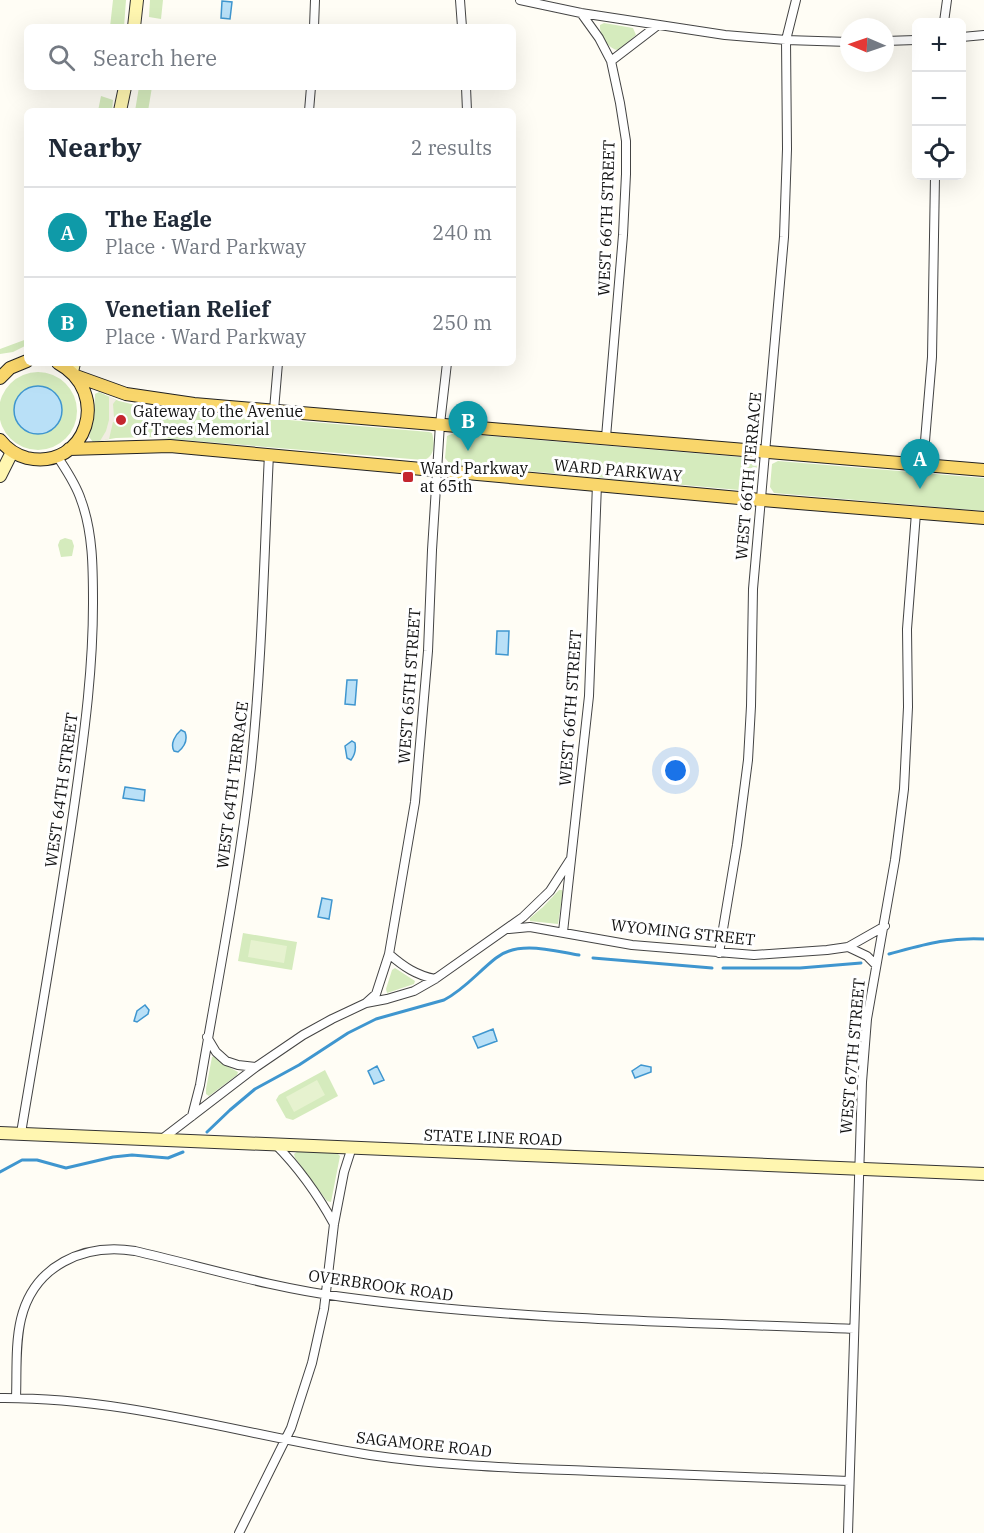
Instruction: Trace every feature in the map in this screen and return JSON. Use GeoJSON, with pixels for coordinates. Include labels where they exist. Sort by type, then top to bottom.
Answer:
{"type":"FeatureCollection","features":[{"type":"Feature","properties":{"kind":"main road"},"geometry":{"type":"LineString","coordinates":[[134,24],[137,0]]}},
{"type":"Feature","properties":{"kind":"main road"},"geometry":{"type":"LineString","coordinates":[[121,108],[124,90]]}},
{"type":"Feature","properties":{"kind":"main road"},"geometry":{"type":"LineString","coordinates":[[0,378],[5,368],[24,362]]}},
{"type":"Feature","properties":{"kind":"main road"},"geometry":{"type":"LineString","coordinates":[[0,476],[4,447],[34,459],[57,456],[79,440],[86,428],[89,414],[88,400],[84,387],[74,370]]}},
{"type":"Feature","properties":{"kind":"main road","name":"WARD PARKWAY"},"geometry":{"type":"LineString","coordinates":[[74,370],[126,394],[194,404],[984,470]]}},
{"type":"Feature","properties":{"kind":"main road","name":"WARD PARKWAY"},"geometry":{"type":"LineString","coordinates":[[69,449],[170,446],[760,500],[984,518]]}},
{"type":"Feature","properties":{"kind":"main road","name":"STATE LINE ROAD"},"geometry":{"type":"LineString","coordinates":[[0,1132],[984,1174]]}},
{"type":"Feature","properties":{"kind":"street"},"geometry":{"type":"LineString","coordinates":[[314,24],[315,0]]}},
{"type":"Feature","properties":{"kind":"street"},"geometry":{"type":"LineString","coordinates":[[460,0],[462,24]]}},
{"type":"Feature","properties":{"kind":"street"},"geometry":{"type":"LineString","coordinates":[[520,0],[581,13],[725,36],[840,42]]}},
{"type":"Feature","properties":{"kind":"street","name":"WEST 66TH TERRACE"},"geometry":{"type":"LineString","coordinates":[[718,953],[737,845],[748,760],[753,589],[784,237],[787,149],[786,40],[796,0]]}},
{"type":"Feature","properties":{"kind":"street"},"geometry":{"type":"LineString","coordinates":[[945,18],[947,0]]}},
{"type":"Feature","properties":{"kind":"street","name":"WEST 66TH STREET"},"geometry":{"type":"LineString","coordinates":[[581,13],[599,38],[610,61],[626,141],[623,235],[606,437]]}},
{"type":"Feature","properties":{"kind":"street"},"geometry":{"type":"LineString","coordinates":[[610,61],[658,25]]}},
{"type":"Feature","properties":{"kind":"street"},"geometry":{"type":"LineString","coordinates":[[966,37],[984,35]]}},
{"type":"Feature","properties":{"kind":"street"},"geometry":{"type":"LineString","coordinates":[[894,41],[912,40]]}},
{"type":"Feature","properties":{"kind":"street"},"geometry":{"type":"LineString","coordinates":[[309,108],[311,90]]}},
{"type":"Feature","properties":{"kind":"street"},"geometry":{"type":"LineString","coordinates":[[466,90],[467,108]]}},
{"type":"Feature","properties":{"kind":"street"},"geometry":{"type":"LineString","coordinates":[[923,465],[932,357],[936,180]]}},
{"type":"Feature","properties":{"kind":"street"},"geometry":{"type":"LineString","coordinates":[[274,410],[279,366]]}},
{"type":"Feature","properties":{"kind":"street","name":"WEST 65TH STREET"},"geometry":{"type":"LineString","coordinates":[[366,1003],[376,994],[389,954],[411,826],[422,740],[440,424],[447,366]]}},
{"type":"Feature","properties":{"kind":"street","name":"WEST 64TH TERRACE"},"geometry":{"type":"LineString","coordinates":[[192,1116],[200,1085],[239,860],[251,766],[261,652],[269,454]]}},
{"type":"Feature","properties":{"kind":"street","name":"WEST 64TH STREET"},"geometry":{"type":"LineString","coordinates":[[21,1133],[64,872],[88,706],[93,652],[93,573],[88,530],[82,500],[57,456]]}},
{"type":"Feature","properties":{"kind":"street","name":"WEST 66TH STREET"},"geometry":{"type":"LineString","coordinates":[[563,933],[589,696],[597,484]]}},
{"type":"Feature","properties":{"kind":"street","name":"WEST 67TH STREET"},"geometry":{"type":"LineString","coordinates":[[848,1533],[858,1168],[867,1019],[896,860],[904,789],[908,707],[907,629],[916,513]]}},
{"type":"Feature","properties":{"kind":"street"},"geometry":{"type":"LineString","coordinates":[[162,1139],[256,1067],[303,1035],[366,1003],[414,991],[509,929],[550,891],[572,858]]}},
{"type":"Feature","properties":{"kind":"street","name":"WYOMING STREET"},"geometry":{"type":"LineString","coordinates":[[509,929],[530,927],[632,945],[764,955],[848,947],[885,926]]}},
{"type":"Feature","properties":{"kind":"street"},"geometry":{"type":"LineString","coordinates":[[848,947],[867,956],[876,965]]}},
{"type":"Feature","properties":{"kind":"street"},"geometry":{"type":"LineString","coordinates":[[389,954],[407,969],[420,976],[435,979]]}},
{"type":"Feature","properties":{"kind":"street"},"geometry":{"type":"LineString","coordinates":[[207,1037],[216,1052],[226,1061],[256,1067]]}},
{"type":"Feature","properties":{"kind":"street"},"geometry":{"type":"LineString","coordinates":[[275,1144],[290,1159],[324,1206],[334,1224]]}},
{"type":"Feature","properties":{"kind":"street"},"geometry":{"type":"LineString","coordinates":[[239,1533],[291,1428],[312,1363],[326,1294],[334,1224],[344,1172],[352,1147]]}},
{"type":"Feature","properties":{"kind":"street","name":"OVERBROOK ROAD"},"geometry":{"type":"LineString","coordinates":[[16,1398],[18,1336],[24,1308],[46,1275],[69,1258],[98,1249],[121,1249],[326,1294],[423,1307],[514,1315],[854,1329]]}},
{"type":"Feature","properties":{"kind":"street","name":"SAGAMORE ROAD"},"geometry":{"type":"LineString","coordinates":[[0,1398],[116,1406],[370,1455],[490,1467],[849,1481]]}},
{"type":"Feature","properties":{"kind":"green space"},"geometry":{"type":"Polygon","coordinates":[[[113,0],[126,0],[124,24],[110,24],[113,0]]]}},
{"type":"Feature","properties":{"kind":"green space"},"geometry":{"type":"Polygon","coordinates":[[[150,0],[163,0],[161,19],[149,17],[150,0]]]}},
{"type":"Feature","properties":{"kind":"green space"},"geometry":{"type":"Polygon","coordinates":[[[604,23],[633,28],[636,35],[618,50],[614,49],[601,33],[600,25],[604,23]]]}},
{"type":"Feature","properties":{"kind":"green space"},"geometry":{"type":"Polygon","coordinates":[[[138,90],[152,90],[148,108],[136,108],[138,90]]]}},
{"type":"Feature","properties":{"kind":"green space"},"geometry":{"type":"Polygon","coordinates":[[[101,96],[113,100],[112,108],[99,108],[101,96]]]}},
{"type":"Feature","properties":{"kind":"green space"},"geometry":{"type":"Polygon","coordinates":[[[24,340],[24,346],[13,352],[0,354],[0,349],[24,340]]]}},
{"type":"Feature","properties":{"kind":"green space"},"geometry":{"type":"Polygon","coordinates":[[[38,372],[53,375],[66,383],[74,396],[77,411],[74,426],[66,439],[53,447],[38,450],[23,447],[10,439],[2,426],[-1,411],[2,396],[10,383],[23,375],[38,372]]]}},
{"type":"Feature","properties":{"kind":"green space"},"geometry":{"type":"Polygon","coordinates":[[[99,392],[119,401],[148,408],[429,432],[432,433],[434,445],[430,456],[423,460],[147,437],[116,438],[93,442],[89,437],[94,419],[95,394],[99,392]]]}},
{"type":"Feature","properties":{"kind":"green space"},"geometry":{"type":"Polygon","coordinates":[[[454,433],[756,458],[756,487],[750,491],[450,464],[445,458],[447,436],[454,433]]]}},
{"type":"Feature","properties":{"kind":"green space"},"geometry":{"type":"Polygon","coordinates":[[[778,461],[984,478],[984,511],[774,493],[770,487],[772,464],[778,461]]]}},
{"type":"Feature","properties":{"kind":"green space"},"geometry":{"type":"Polygon","coordinates":[[[65,538],[72,540],[74,546],[72,556],[61,557],[58,545],[60,540],[65,538]]]}},
{"type":"Feature","properties":{"kind":"green space"},"geometry":{"type":"Polygon","coordinates":[[[559,890],[563,892],[558,924],[530,921],[530,918],[559,890]]]}},
{"type":"Feature","properties":{"kind":"green space"},"geometry":{"type":"Polygon","coordinates":[[[243,933],[297,942],[292,970],[238,961],[243,933]]]}},
{"type":"Feature","properties":{"kind":"green space"},"geometry":{"type":"Polygon","coordinates":[[[251,940],[287,946],[284,963],[248,957],[251,940]]]}},
{"type":"Feature","properties":{"kind":"green space"},"geometry":{"type":"Polygon","coordinates":[[[395,968],[415,981],[414,984],[387,993],[386,989],[392,970],[395,968]]]}},
{"type":"Feature","properties":{"kind":"green space"},"geometry":{"type":"Polygon","coordinates":[[[214,1056],[238,1072],[209,1096],[206,1094],[206,1089],[214,1056]]]}},
{"type":"Feature","properties":{"kind":"green space"},"geometry":{"type":"Polygon","coordinates":[[[325,1070],[338,1096],[293,1120],[286,1118],[276,1100],[279,1095],[325,1070]]]}},
{"type":"Feature","properties":{"kind":"green space"},"geometry":{"type":"Polygon","coordinates":[[[317,1080],[325,1095],[294,1112],[286,1097],[317,1080]]]}},
{"type":"Feature","properties":{"kind":"green space"},"geometry":{"type":"Polygon","coordinates":[[[298,1151],[337,1153],[340,1156],[331,1202],[327,1201],[295,1158],[294,1154],[298,1151]]]}},
{"type":"Feature","properties":{"kind":"shaded area"},"geometry":{"type":"Polygon","coordinates":[[[109,396],[116,400],[113,404],[114,417],[124,418],[124,423],[113,422],[109,439],[100,441],[109,420],[109,396]]]}},
{"type":"Feature","properties":{"kind":"water"},"geometry":{"type":"Polygon","coordinates":[[[222,1],[232,2],[230,19],[221,18],[222,1]]]}},
{"type":"Feature","properties":{"kind":"water"},"geometry":{"type":"Polygon","coordinates":[[[38,386],[55,393],[62,410],[55,427],[38,434],[21,427],[14,410],[21,393],[38,386]]]}},
{"type":"Feature","properties":{"kind":"water"},"geometry":{"type":"Polygon","coordinates":[[[497,631],[509,631],[508,655],[496,654],[497,631]]]}},
{"type":"Feature","properties":{"kind":"water"},"geometry":{"type":"Polygon","coordinates":[[[347,680],[357,680],[355,705],[345,704],[347,680]]]}},
{"type":"Feature","properties":{"kind":"water"},"geometry":{"type":"Polygon","coordinates":[[[181,730],[185,732],[186,741],[178,752],[174,751],[173,743],[181,730]]]}},
{"type":"Feature","properties":{"kind":"water"},"geometry":{"type":"Polygon","coordinates":[[[352,741],[355,747],[351,760],[347,758],[345,746],[352,741]]]}},
{"type":"Feature","properties":{"kind":"water"},"geometry":{"type":"Polygon","coordinates":[[[125,787],[145,790],[144,801],[123,798],[125,787]]]}},
{"type":"Feature","properties":{"kind":"water"},"geometry":{"type":"Polygon","coordinates":[[[322,898],[332,900],[329,919],[318,917],[322,898]]]}},
{"type":"Feature","properties":{"kind":"water"},"geometry":{"type":"Polygon","coordinates":[[[145,1005],[149,1010],[148,1014],[137,1022],[134,1021],[137,1011],[145,1005]]]}},
{"type":"Feature","properties":{"kind":"water"},"geometry":{"type":"Polygon","coordinates":[[[493,1029],[497,1041],[478,1048],[473,1037],[493,1029]]]}},
{"type":"Feature","properties":{"kind":"water"},"geometry":{"type":"Polygon","coordinates":[[[641,1065],[651,1067],[651,1072],[635,1078],[632,1071],[641,1065]]]}},
{"type":"Feature","properties":{"kind":"water"},"geometry":{"type":"Polygon","coordinates":[[[377,1066],[384,1080],[374,1084],[368,1071],[377,1066]]]}},
{"type":"Feature","properties":{"kind":"waterway"},"geometry":{"type":"LineString","coordinates":[[889,954],[947,940],[984,939]]}},
{"type":"Feature","properties":{"kind":"waterway"},"geometry":{"type":"LineString","coordinates":[[207,1132],[255,1089],[299,1065],[348,1033],[376,1019],[444,1000],[458,991],[489,963],[505,953],[515,949],[536,948],[579,955]]}},
{"type":"Feature","properties":{"kind":"waterway"},"geometry":{"type":"LineString","coordinates":[[593,958],[712,968]]}},
{"type":"Feature","properties":{"kind":"waterway"},"geometry":{"type":"LineString","coordinates":[[723,968],[800,968],[861,963]]}},
{"type":"Feature","properties":{"kind":"waterway"},"geometry":{"type":"LineString","coordinates":[[0,1172],[22,1160],[37,1160],[66,1168],[113,1157],[132,1155],[168,1158],[183,1152]]}},
{"type":"Feature","properties":{"kind":"place","name":"Gateway to the Avenue of Trees Memorial"},"geometry":{"type":"Point","coordinates":[121,420]}},
{"type":"Feature","properties":{"kind":"place","name":"Venetian Relief"},"geometry":{"type":"Point","coordinates":[468,451]}},
{"type":"Feature","properties":{"kind":"place","name":"Ward Parkway at 65th"},"geometry":{"type":"Point","coordinates":[408,477]}},
{"type":"Feature","properties":{"kind":"place","name":"The Eagle"},"geometry":{"type":"Point","coordinates":[920,489]}}]}
